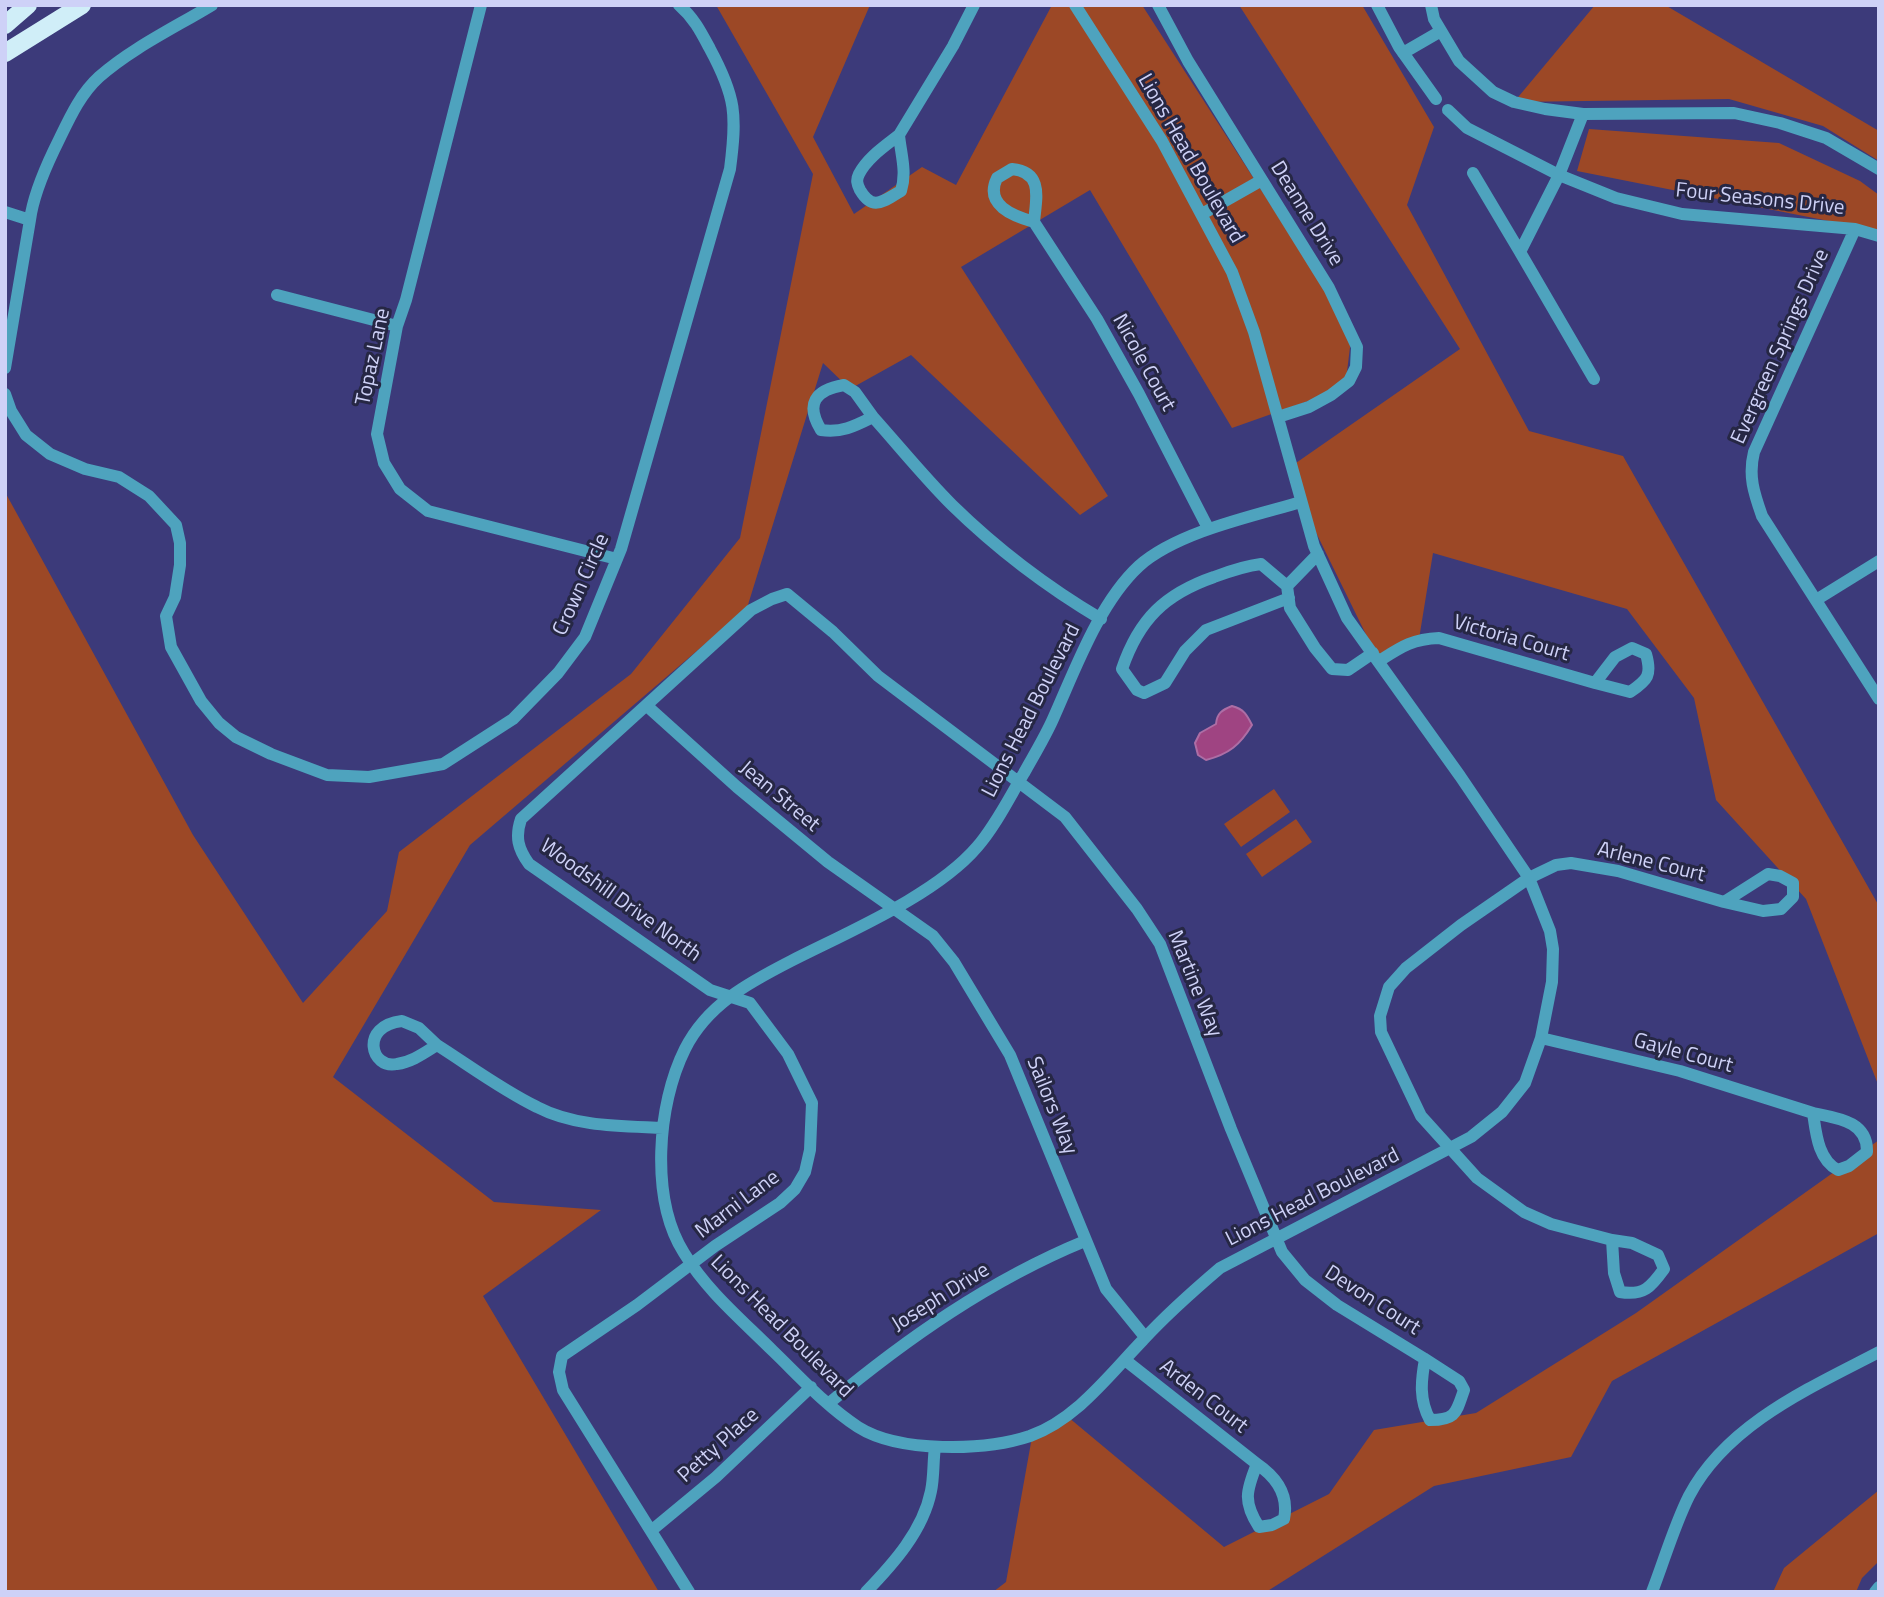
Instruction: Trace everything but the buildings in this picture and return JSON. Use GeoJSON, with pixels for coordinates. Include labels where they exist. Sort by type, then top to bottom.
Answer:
{"type":"FeatureCollection","features":[{"type":"Feature","properties":{"kind":"main road"},"geometry":{"type":"LineString","coordinates":[[5,12],[16,5]]}},
{"type":"Feature","properties":{"kind":"main road"},"geometry":{"type":"LineString","coordinates":[[5,24],[28,5]]}},
{"type":"Feature","properties":{"kind":"main road"},"geometry":{"type":"LineString","coordinates":[[5,53],[82,5]]}},
{"type":"Feature","properties":{"kind":"street"},"geometry":{"type":"LineString","coordinates":[[5,368],[32,210],[54,150],[74,109],[98,78],[139,49],[212,5]]}},
{"type":"Feature","properties":{"kind":"street","name":"Topaz Lane"},"geometry":{"type":"LineString","coordinates":[[481,5],[406,300],[397,326],[377,434],[384,464],[400,489],[428,511],[617,559]]}},
{"type":"Feature","properties":{"kind":"street","name":"Crown Circle"},"geometry":{"type":"LineString","coordinates":[[5,394],[11,411],[26,435],[50,454],[85,469],[119,477],[149,496],[176,525],[180,543],[180,565],[174,597],[166,616],[171,647],[201,701],[219,723],[236,737],[271,754],[327,775],[369,777],[443,764],[513,719],[558,673],[584,637],[617,559],[730,169],[734,137],[734,106],[726,79],[694,19],[679,5]]}},
{"type":"Feature","properties":{"kind":"street"},"geometry":{"type":"LineString","coordinates":[[899,135],[906,176],[901,191],[881,203],[873,203],[866,199],[857,184],[858,176],[873,156],[899,135],[953,46],[974,5]]}},
{"type":"Feature","properties":{"kind":"street","name":"Lions Head Boulevard"},"geometry":{"type":"LineString","coordinates":[[1075,5],[1162,141],[1232,272],[1254,332],[1318,554],[1347,618],[1529,878],[1550,931],[1553,949],[1552,982],[1541,1038],[1525,1083],[1502,1112],[1471,1137],[1450,1149],[1220,1268],[1188,1294],[1083,1403],[1055,1424],[998,1444],[966,1447],[935,1447],[888,1439],[862,1430],[828,1404],[719,1298],[681,1248],[669,1217],[663,1180],[661,1139],[670,1090],[682,1054],[695,1031],[717,1005],[729,996],[949,876],[977,847],[999,817],[1051,726],[1073,673],[1101,619],[1118,590],[1140,565],[1161,551],[1208,528],[1301,502]]}},
{"type":"Feature","properties":{"kind":"street","name":"Deanne Drive"},"geometry":{"type":"LineString","coordinates":[[1158,5],[1188,61],[1329,288],[1357,347],[1356,367],[1349,381],[1309,407],[1278,417]]}},
{"type":"Feature","properties":{"kind":"street"},"geometry":{"type":"LineString","coordinates":[[1377,5],[1404,53],[1436,99]]}},
{"type":"Feature","properties":{"kind":"street"},"geometry":{"type":"LineString","coordinates":[[1431,5],[1434,19],[1459,61],[1493,92],[1514,102],[1583,114],[1734,113],[1780,123],[1826,138],[1879,169]]}},
{"type":"Feature","properties":{"kind":"street"},"geometry":{"type":"LineString","coordinates":[[1404,53],[1441,31]]}},
{"type":"Feature","properties":{"kind":"street","name":"Four Seasons Drive"},"geometry":{"type":"LineString","coordinates":[[1448,110],[1467,128],[1559,175],[1616,198],[1682,214],[1856,229],[1879,236]]}},
{"type":"Feature","properties":{"kind":"street"},"geometry":{"type":"LineString","coordinates":[[1520,252],[1559,175],[1583,114]]}},
{"type":"Feature","properties":{"kind":"street"},"geometry":{"type":"LineString","coordinates":[[1473,173],[1594,379]]}},
{"type":"Feature","properties":{"kind":"street"},"geometry":{"type":"LineString","coordinates":[[1202,214],[1262,180]]}},
{"type":"Feature","properties":{"kind":"street"},"geometry":{"type":"LineString","coordinates":[[5,212],[30,220]]}},
{"type":"Feature","properties":{"kind":"street","name":"Nicole Court"},"geometry":{"type":"LineString","coordinates":[[1034,222],[1097,319],[1208,528]]}},
{"type":"Feature","properties":{"kind":"street","name":"Evergreen Springs Drive"},"geometry":{"type":"LineString","coordinates":[[1856,229],[1754,452],[1751,467],[1752,488],[1762,516],[1879,699]]}},
{"type":"Feature","properties":{"kind":"street"},"geometry":{"type":"LineString","coordinates":[[277,295],[397,326]]}},
{"type":"Feature","properties":{"kind":"street"},"geometry":{"type":"LineString","coordinates":[[873,417],[847,430],[821,430],[813,417],[813,403],[818,395],[833,387],[844,385],[855,391],[873,417],[952,505],[1013,560],[1101,619]]}},
{"type":"Feature","properties":{"kind":"street"},"geometry":{"type":"LineString","coordinates":[[1288,592],[1261,565],[1245,566],[1194,584],[1167,598],[1141,628],[1122,669],[1137,690],[1144,693],[1165,683],[1185,651],[1206,630],[1288,592],[1318,554]]}},
{"type":"Feature","properties":{"kind":"street"},"geometry":{"type":"LineString","coordinates":[[1816,600],[1879,561]]}},
{"type":"Feature","properties":{"kind":"street","name":"Victoria Court"},"geometry":{"type":"LineString","coordinates":[[1288,592],[1290,608],[1315,649],[1332,669],[1348,670],[1420,639],[1439,638],[1595,683]]}},
{"type":"Feature","properties":{"kind":"street","name":"Woodshill Drive North"},"geometry":{"type":"LineString","coordinates":[[729,996],[710,990],[529,864],[522,854],[516,834],[521,819],[751,610],[787,594],[833,632],[877,676],[1018,783]]}},
{"type":"Feature","properties":{"kind":"street","name":"Jean Street"},"geometry":{"type":"LineString","coordinates":[[647,706],[737,787],[828,862],[894,907]]}},
{"type":"Feature","properties":{"kind":"street","name":"Martine Way"},"geometry":{"type":"LineString","coordinates":[[1018,783],[1065,817],[1137,909],[1160,944],[1276,1239]]}},
{"type":"Feature","properties":{"kind":"street","name":"Arlene Court"},"geometry":{"type":"LineString","coordinates":[[1450,1149],[1421,1116],[1381,1032],[1380,1016],[1390,987],[1406,968],[1461,925],[1529,878],[1556,865],[1572,863],[1618,871],[1724,902],[1763,911],[1781,909],[1794,897],[1793,883],[1780,876],[1768,874],[1724,902]]}},
{"type":"Feature","properties":{"kind":"street","name":"Sailors Way"},"geometry":{"type":"LineString","coordinates":[[894,907],[933,936],[954,962],[1010,1055],[1106,1289],[1145,1338]]}},
{"type":"Feature","properties":{"kind":"street","name":"Marni Lane"},"geometry":{"type":"LineString","coordinates":[[689,1592],[563,1390],[559,1372],[562,1356],[780,1203],[795,1189],[805,1172],[810,1150],[811,1103],[788,1054],[750,1003],[729,996]]}},
{"type":"Feature","properties":{"kind":"street"},"geometry":{"type":"LineString","coordinates":[[437,1045],[418,1057],[394,1065],[383,1062],[375,1053],[373,1041],[379,1030],[402,1021],[419,1028],[437,1045],[538,1108],[607,1126],[663,1128]]}},
{"type":"Feature","properties":{"kind":"street","name":"Gayle Court"},"geometry":{"type":"LineString","coordinates":[[1541,1038],[1680,1071],[1814,1113],[1846,1119],[1861,1130],[1867,1142],[1867,1152],[1849,1166],[1838,1170],[1828,1166],[1816,1139],[1814,1113]]}},
{"type":"Feature","properties":{"kind":"street"},"geometry":{"type":"LineString","coordinates":[[1450,1149],[1477,1178],[1524,1212],[1551,1224],[1632,1243],[1658,1255],[1664,1269],[1651,1287],[1633,1294],[1620,1292],[1614,1273],[1612,1240]]}},
{"type":"Feature","properties":{"kind":"street","name":"Devon Court"},"geometry":{"type":"LineString","coordinates":[[1276,1239],[1282,1252],[1305,1280],[1337,1305],[1425,1359],[1459,1381],[1464,1390],[1455,1414],[1445,1420],[1430,1420],[1424,1409],[1421,1386],[1425,1359]]}},
{"type":"Feature","properties":{"kind":"street","name":"Joseph Drive"},"geometry":{"type":"LineString","coordinates":[[828,1404],[927,1327],[1055,1253],[1085,1241]]}},
{"type":"Feature","properties":{"kind":"street"},"geometry":{"type":"LineString","coordinates":[[1652,1592],[1688,1498],[1704,1471],[1727,1447],[1800,1393],[1879,1352]]}},
{"type":"Feature","properties":{"kind":"street","name":"Arden Court"},"geometry":{"type":"LineString","coordinates":[[1125,1360],[1269,1472],[1279,1483],[1286,1508],[1284,1519],[1259,1527],[1250,1512],[1246,1490],[1256,1464]]}},
{"type":"Feature","properties":{"kind":"street","name":"Petty Place"},"geometry":{"type":"LineString","coordinates":[[652,1530],[716,1477],[811,1387]]}},
{"type":"Feature","properties":{"kind":"street"},"geometry":{"type":"LineString","coordinates":[[866,1592],[893,1564],[916,1528],[931,1492],[935,1447]]}},
{"type":"Feature","properties":{"kind":"street"},"geometry":{"type":"LineString","coordinates":[[1875,1592],[1879,1587]]}},
{"type":"Feature","properties":{"kind":"shaded area"},"geometry":{"type":"Polygon","coordinates":[[[716,5],[870,5],[813,137],[854,214],[922,167],[956,185],[1052,5],[1142,5],[1352,331],[1345,388],[1232,428],[1090,190],[961,267],[1108,496],[1080,515],[911,355],[850,389],[823,363],[747,608],[470,845],[333,1077],[494,1202],[601,1210],[483,1296],[659,1592],[5,1592],[5,492],[193,835],[303,1003],[387,911],[399,852],[631,674],[740,538],[813,174],[716,5]]]}},
{"type":"Feature","properties":{"kind":"shaded area"},"geometry":{"type":"Polygon","coordinates":[[[1239,5],[1362,5],[1434,127],[1407,205],[1529,431],[1623,456],[1879,906],[1879,1087],[1806,899],[1716,800],[1694,698],[1627,609],[1433,553],[1419,639],[1378,659],[1304,508],[1293,465],[1460,349],[1239,5]]]}},
{"type":"Feature","properties":{"kind":"shaded area"},"geometry":{"type":"Polygon","coordinates":[[[1595,5],[1665,5],[1879,131],[1879,161],[1823,126],[1729,99],[1514,102],[1595,5]]]}},
{"type":"Feature","properties":{"kind":"shaded area"},"geometry":{"type":"Polygon","coordinates":[[[1589,129],[1779,143],[1860,181],[1879,195],[1879,231],[1577,171],[1589,129]]]}},
{"type":"Feature","properties":{"kind":"shaded area"},"geometry":{"type":"Polygon","coordinates":[[[1232,706],[1245,713],[1252,725],[1233,748],[1206,760],[1198,755],[1195,743],[1200,733],[1216,724],[1221,712],[1232,706]]]}},
{"type":"Feature","properties":{"kind":"shaded area"},"geometry":{"type":"Polygon","coordinates":[[[1274,789],[1290,812],[1241,847],[1224,824],[1274,789]]]}},
{"type":"Feature","properties":{"kind":"shaded area"},"geometry":{"type":"Polygon","coordinates":[[[1296,819],[1312,842],[1262,877],[1246,854],[1296,819]]]}},
{"type":"Feature","properties":{"kind":"shaded area"},"geometry":{"type":"Polygon","coordinates":[[[1879,1140],[1879,1233],[1612,1381],[1571,1457],[1434,1486],[1266,1592],[993,1592],[1006,1582],[1032,1437],[1068,1417],[1224,1547],[1329,1494],[1374,1430],[1476,1413],[1636,1313],[1879,1140]]]}},
{"type":"Feature","properties":{"kind":"shaded area"},"geometry":{"type":"Polygon","coordinates":[[[1879,1490],[1879,1561],[1862,1578],[1856,1592],[1773,1592],[1784,1568],[1879,1490]]]}}]}
